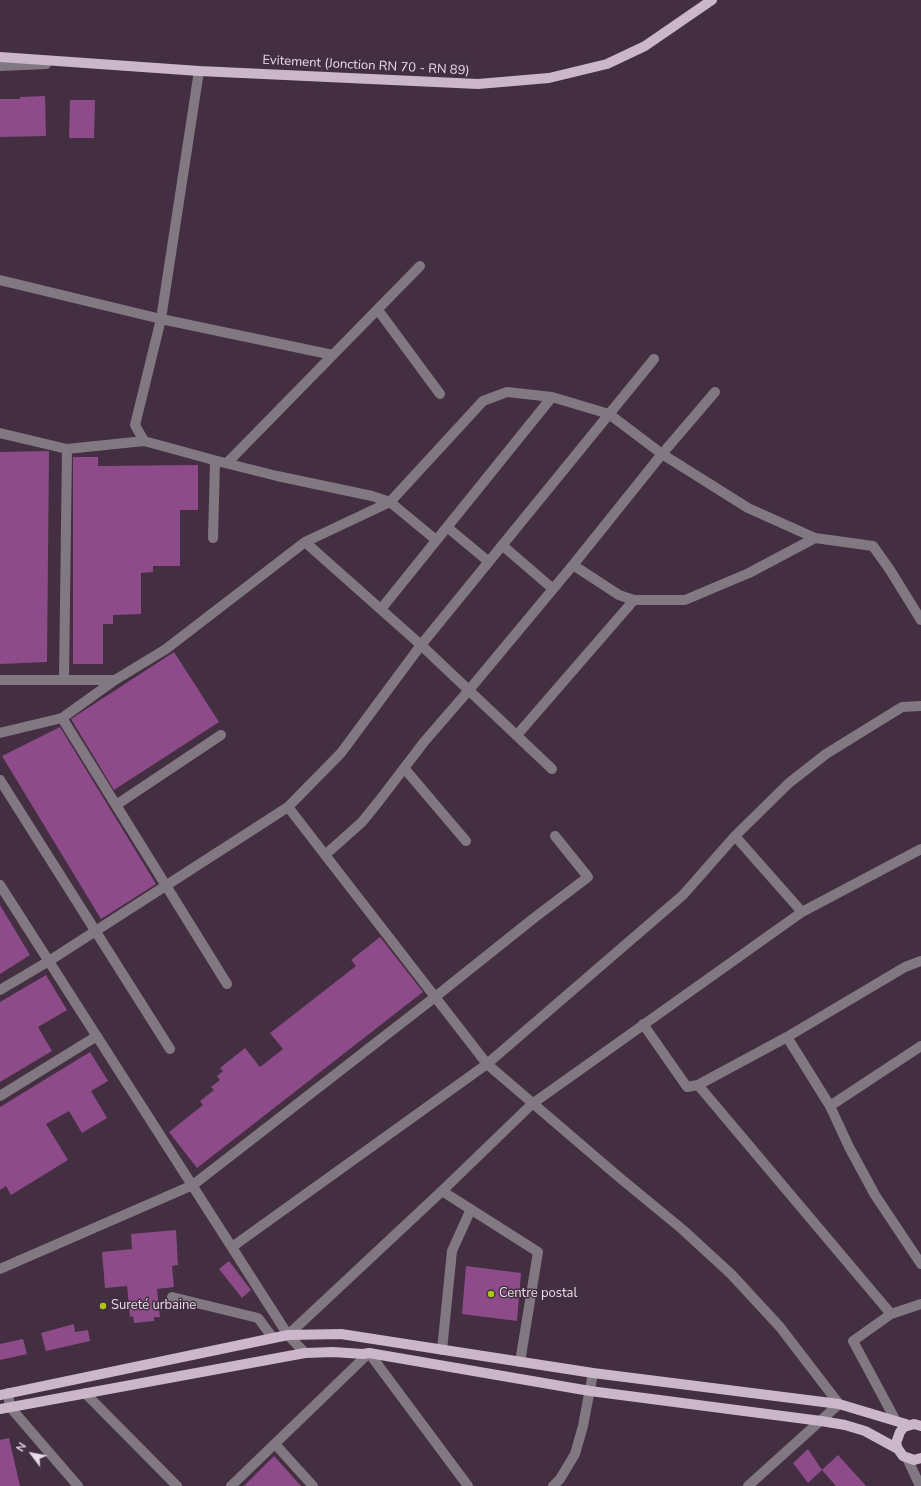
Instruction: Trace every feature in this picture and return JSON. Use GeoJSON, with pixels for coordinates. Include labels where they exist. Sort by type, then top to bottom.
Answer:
{"type":"FeatureCollection","features":[{"type":"Feature","properties":{"kind":"main road","name":"Evitement (Jonction RN 70 - RN 89)"},"geometry":{"type":"LineString","coordinates":[[0,57],[199,71],[478,84],[549,78],[607,64],[645,46],[712,0]]}},
{"type":"Feature","properties":{"kind":"main road"},"geometry":{"type":"LineString","coordinates":[[4,1394],[288,1335],[341,1334],[593,1373],[839,1404],[909,1425]]}},
{"type":"Feature","properties":{"kind":"main road"},"geometry":{"type":"LineString","coordinates":[[0,1409],[304,1353],[369,1353],[590,1391],[845,1425],[865,1431],[898,1449]]}},
{"type":"Feature","properties":{"kind":"main road"},"geometry":{"type":"LineString","coordinates":[[921,1426],[914,1424],[904,1427],[897,1437],[896,1443],[903,1456],[914,1460],[921,1458]]}},
{"type":"Feature","properties":{"kind":"street"},"geometry":{"type":"LineString","coordinates":[[0,66],[82,63]]}},
{"type":"Feature","properties":{"kind":"street"},"geometry":{"type":"LineString","coordinates":[[144,442],[135,425],[161,319],[199,71]]}},
{"type":"Feature","properties":{"kind":"street"},"geometry":{"type":"LineString","coordinates":[[227,463],[420,266]]}},
{"type":"Feature","properties":{"kind":"street"},"geometry":{"type":"LineString","coordinates":[[0,280],[161,319],[333,355]]}},
{"type":"Feature","properties":{"kind":"street"},"geometry":{"type":"LineString","coordinates":[[378,310],[440,394]]}},
{"type":"Feature","properties":{"kind":"street"},"geometry":{"type":"LineString","coordinates":[[0,990],[96,931],[288,807],[341,753],[421,645],[654,359]]}},
{"type":"Feature","properties":{"kind":"street"},"geometry":{"type":"LineString","coordinates":[[0,733],[62,718],[115,680],[166,649],[306,542],[390,502],[483,401],[507,392],[552,397],[609,414],[662,454],[748,508],[815,538],[873,546],[890,570],[921,620]]}},
{"type":"Feature","properties":{"kind":"street"},"geometry":{"type":"LineString","coordinates":[[325,855],[362,822],[424,742],[553,589],[662,454],[715,392]]}},
{"type":"Feature","properties":{"kind":"street"},"geometry":{"type":"LineString","coordinates":[[381,609],[552,397]]}},
{"type":"Feature","properties":{"kind":"street"},"geometry":{"type":"LineString","coordinates":[[0,433],[67,449],[144,442],[278,476],[372,496],[390,502],[436,540]]}},
{"type":"Feature","properties":{"kind":"street"},"geometry":{"type":"LineString","coordinates":[[64,679],[67,449]]}},
{"type":"Feature","properties":{"kind":"street"},"geometry":{"type":"LineString","coordinates":[[212,538],[215,461]]}},
{"type":"Feature","properties":{"kind":"street"},"geometry":{"type":"LineString","coordinates":[[447,527],[489,562]]}},
{"type":"Feature","properties":{"kind":"street"},"geometry":{"type":"LineString","coordinates":[[573,564],[619,595],[634,600],[685,600],[749,573],[815,538]]}},
{"type":"Feature","properties":{"kind":"street"},"geometry":{"type":"LineString","coordinates":[[306,542],[421,645],[552,769]]}},
{"type":"Feature","properties":{"kind":"street"},"geometry":{"type":"LineString","coordinates":[[502,545],[553,589]]}},
{"type":"Feature","properties":{"kind":"street"},"geometry":{"type":"LineString","coordinates":[[517,735],[634,600]]}},
{"type":"Feature","properties":{"kind":"street"},"geometry":{"type":"LineString","coordinates":[[0,680],[115,680]]}},
{"type":"Feature","properties":{"kind":"street"},"geometry":{"type":"LineString","coordinates":[[232,1247],[487,1064],[682,895],[735,836],[789,783],[826,754],[902,707],[921,706]]}},
{"type":"Feature","properties":{"kind":"street"},"geometry":{"type":"LineString","coordinates":[[62,718],[227,984]]}},
{"type":"Feature","properties":{"kind":"street"},"geometry":{"type":"LineString","coordinates":[[116,805],[221,735]]}},
{"type":"Feature","properties":{"kind":"street"},"geometry":{"type":"LineString","coordinates":[[404,768],[466,841]]}},
{"type":"Feature","properties":{"kind":"street"},"geometry":{"type":"LineString","coordinates":[[0,780],[170,1049]]}},
{"type":"Feature","properties":{"kind":"street"},"geometry":{"type":"LineString","coordinates":[[288,807],[487,1064],[532,1104],[682,1229],[731,1274],[780,1327],[839,1404],[748,1486]]}},
{"type":"Feature","properties":{"kind":"street"},"geometry":{"type":"LineString","coordinates":[[0,1269],[192,1185],[435,997],[588,877],[555,836]]}},
{"type":"Feature","properties":{"kind":"street"},"geometry":{"type":"LineString","coordinates":[[735,836],[802,912]]}},
{"type":"Feature","properties":{"kind":"street"},"geometry":{"type":"LineString","coordinates":[[288,1335],[442,1191],[532,1104],[802,912],[921,849]]}},
{"type":"Feature","properties":{"kind":"street"},"geometry":{"type":"LineString","coordinates":[[0,885],[288,1335],[304,1353]]}},
{"type":"Feature","properties":{"kind":"street"},"geometry":{"type":"LineString","coordinates":[[644,1024],[687,1087],[698,1085],[787,1037],[905,968],[921,962]]}},
{"type":"Feature","properties":{"kind":"street"},"geometry":{"type":"LineString","coordinates":[[0,1096],[97,1036]]}},
{"type":"Feature","properties":{"kind":"street"},"geometry":{"type":"LineString","coordinates":[[787,1037],[830,1106],[849,1148],[875,1195],[921,1264]]}},
{"type":"Feature","properties":{"kind":"street"},"geometry":{"type":"LineString","coordinates":[[830,1106],[921,1046]]}},
{"type":"Feature","properties":{"kind":"street"},"geometry":{"type":"LineString","coordinates":[[698,1085],[891,1314]]}},
{"type":"Feature","properties":{"kind":"street"},"geometry":{"type":"LineString","coordinates":[[442,1191],[538,1252],[520,1362]]}},
{"type":"Feature","properties":{"kind":"street"},"geometry":{"type":"LineString","coordinates":[[442,1350],[452,1251],[471,1209]]}},
{"type":"Feature","properties":{"kind":"street"},"geometry":{"type":"LineString","coordinates":[[172,1297],[258,1318],[273,1338]]}},
{"type":"Feature","properties":{"kind":"street"},"geometry":{"type":"LineString","coordinates":[[896,1421],[853,1341],[891,1314],[921,1304]]}},
{"type":"Feature","properties":{"kind":"street"},"geometry":{"type":"LineString","coordinates":[[231,1486],[369,1353],[468,1486]]}},
{"type":"Feature","properties":{"kind":"street"},"geometry":{"type":"LineString","coordinates":[[553,1486],[560,1479],[575,1454],[583,1426],[593,1373]]}},
{"type":"Feature","properties":{"kind":"street"},"geometry":{"type":"LineString","coordinates":[[85,1393],[177,1486]]}},
{"type":"Feature","properties":{"kind":"street"},"geometry":{"type":"LineString","coordinates":[[4,1394],[10,1407],[74,1485]]}},
{"type":"Feature","properties":{"kind":"street"},"geometry":{"type":"LineString","coordinates":[[275,1444],[313,1486]]}},
{"type":"Feature","properties":{"kind":"street"},"geometry":{"type":"LineString","coordinates":[[907,1458],[920,1486]]}},
{"type":"Feature","properties":{"kind":"building"},"geometry":{"type":"Polygon","coordinates":[[[45,96],[46,136],[0,137],[0,99],[20,99],[20,97],[45,96]]]}},
{"type":"Feature","properties":{"kind":"building"},"geometry":{"type":"Polygon","coordinates":[[[70,100],[95,100],[94,138],[69,138],[70,100]]]}},
{"type":"Feature","properties":{"kind":"building"},"geometry":{"type":"Polygon","coordinates":[[[49,451],[47,662],[0,664],[0,452],[49,451]]]}},
{"type":"Feature","properties":{"kind":"building"},"geometry":{"type":"Polygon","coordinates":[[[73,457],[98,457],[98,466],[198,465],[198,510],[180,510],[180,566],[153,566],[153,572],[141,573],[141,614],[113,615],[113,624],[103,624],[103,664],[73,664],[73,457]]]}},
{"type":"Feature","properties":{"kind":"building"},"geometry":{"type":"Polygon","coordinates":[[[174,652],[219,722],[114,790],[71,719],[174,652]]]}},
{"type":"Feature","properties":{"kind":"building"},"geometry":{"type":"Polygon","coordinates":[[[60,727],[156,884],[101,919],[2,756],[60,727]]]}},
{"type":"Feature","properties":{"kind":"building"},"geometry":{"type":"Polygon","coordinates":[[[0,905],[30,955],[0,974],[0,905]]]}},
{"type":"Feature","properties":{"kind":"building"},"geometry":{"type":"Polygon","coordinates":[[[380,937],[423,992],[197,1168],[169,1132],[203,1105],[200,1101],[214,1090],[211,1087],[220,1080],[217,1076],[223,1071],[220,1068],[245,1048],[260,1067],[283,1049],[270,1033],[356,966],[351,960],[380,937]]]}},
{"type":"Feature","properties":{"kind":"building"},"geometry":{"type":"Polygon","coordinates":[[[46,975],[67,1010],[38,1027],[52,1051],[0,1082],[0,1002],[46,975]]]}},
{"type":"Feature","properties":{"kind":"building"},"geometry":{"type":"Polygon","coordinates":[[[90,1052],[108,1081],[91,1091],[107,1118],[82,1133],[69,1111],[46,1124],[68,1160],[11,1195],[6,1186],[0,1190],[0,1107],[90,1052]]]}},
{"type":"Feature","properties":{"kind":"building"},"geometry":{"type":"Polygon","coordinates":[[[176,1230],[178,1265],[172,1266],[174,1287],[157,1289],[160,1317],[154,1317],[154,1321],[134,1323],[133,1316],[130,1317],[127,1286],[105,1288],[102,1252],[132,1249],[131,1234],[176,1230]]]}},
{"type":"Feature","properties":{"kind":"building"},"geometry":{"type":"Polygon","coordinates":[[[229,1261],[251,1290],[242,1298],[219,1269],[229,1261]]]}},
{"type":"Feature","properties":{"kind":"building","name":"Centre postal"},"geometry":{"type":"Polygon","coordinates":[[[466,1266],[521,1273],[517,1321],[462,1314],[466,1266]]]}},
{"type":"Feature","properties":{"kind":"building"},"geometry":{"type":"Polygon","coordinates":[[[74,1324],[75,1332],[88,1330],[90,1341],[46,1351],[41,1333],[74,1324]]]}},
{"type":"Feature","properties":{"kind":"building"},"geometry":{"type":"Polygon","coordinates":[[[23,1339],[27,1354],[0,1360],[0,1344],[23,1339]]]}},
{"type":"Feature","properties":{"kind":"building"},"geometry":{"type":"Polygon","coordinates":[[[9,1438],[20,1486],[0,1486],[0,1440],[9,1438]]]}},
{"type":"Feature","properties":{"kind":"building"},"geometry":{"type":"Polygon","coordinates":[[[808,1449],[822,1470],[808,1483],[793,1463],[808,1449]]]}},
{"type":"Feature","properties":{"kind":"building"},"geometry":{"type":"Polygon","coordinates":[[[838,1455],[866,1486],[836,1486],[822,1470],[838,1455]]]}},
{"type":"Feature","properties":{"kind":"building"},"geometry":{"type":"Polygon","coordinates":[[[274,1456],[301,1486],[244,1486],[274,1456]]]}},
{"type":"Feature","properties":{"kind":"place","name":"Centre postal"},"geometry":{"type":"Point","coordinates":[491,1294]}},
{"type":"Feature","properties":{"kind":"place","name":"Sureté urbaine"},"geometry":{"type":"Point","coordinates":[103,1306]}}]}
